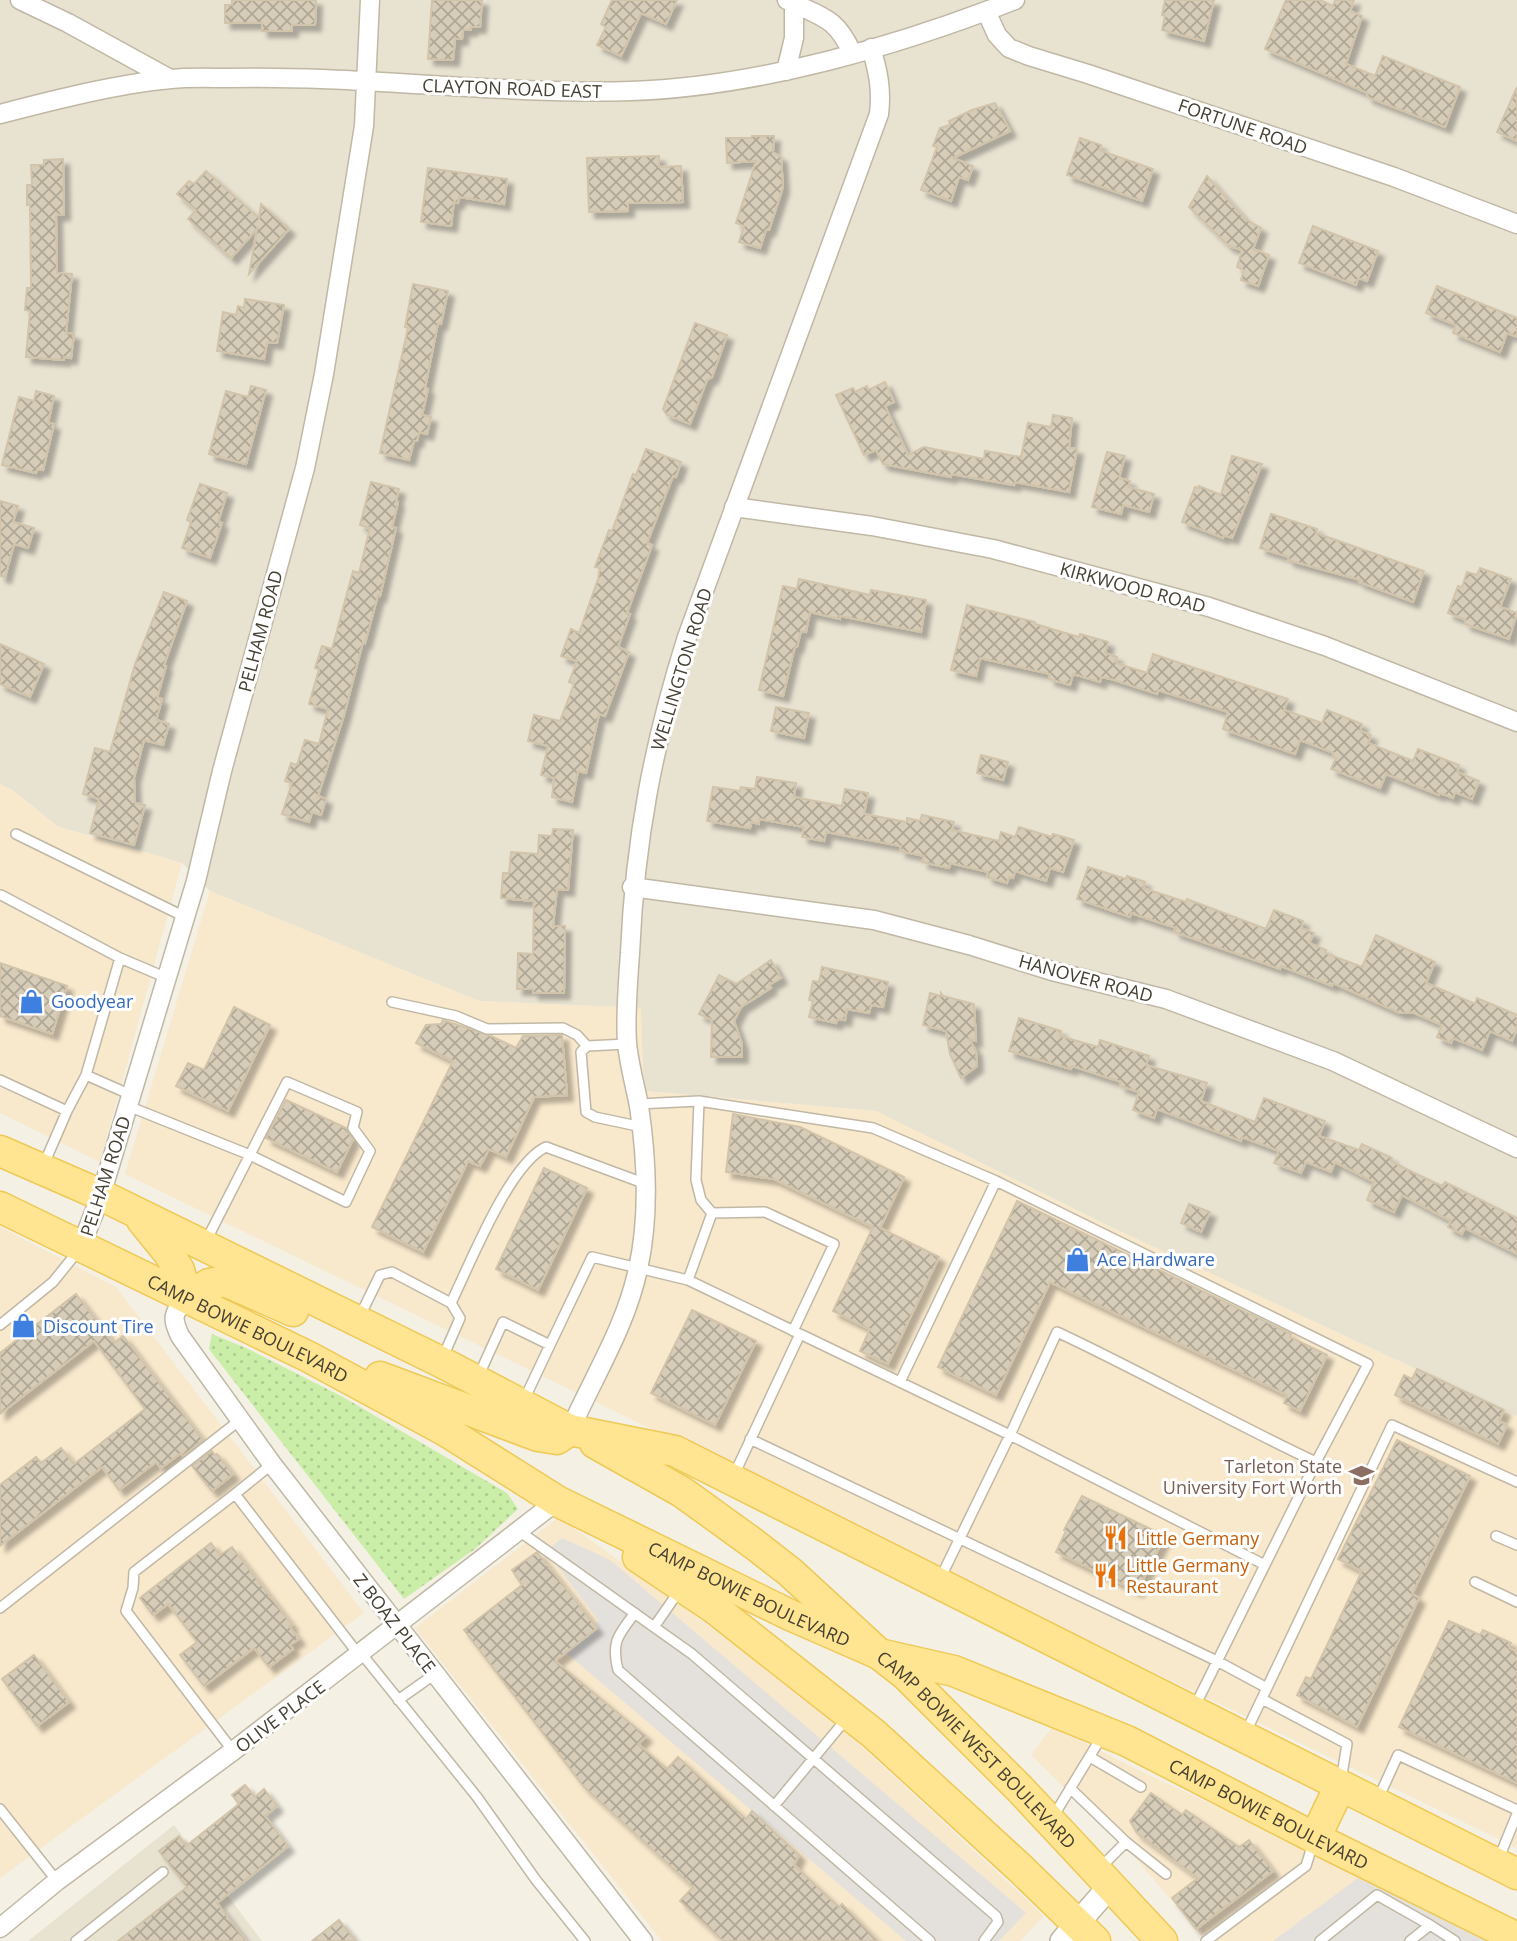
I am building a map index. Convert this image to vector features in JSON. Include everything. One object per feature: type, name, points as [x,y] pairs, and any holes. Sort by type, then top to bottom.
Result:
[{"type":"main road","points":[[0,1151],[101,1195],[477,1380],[570,1430],[675,1451],[1507,1869]]},
{"type":"main road","name":"CAMP BOWIE BOULEVARD","points":[[1,1212],[81,1246],[309,1357],[446,1431],[557,1502],[790,1615],[879,1654],[954,1671],[1097,1744],[1195,1775],[1517,1938]]},
{"type":"main road","points":[[135,1212],[168,1252],[179,1270],[187,1298],[209,1284],[225,1281],[335,1330],[368,1340],[389,1336]]},
{"type":"main road","points":[[309,1357],[346,1365],[538,1436],[557,1438],[570,1430]]},
{"type":"main road","name":"CAMP BOWIE WEST BOULEVARD","points":[[570,1430],[682,1492],[790,1573],[906,1675],[1050,1821],[1162,1941]]},
{"type":"main road","points":[[557,1502],[715,1608],[850,1715],[937,1791],[1078,1935]]},
{"type":"main road","points":[[1315,1838],[1340,1786]]},
{"type":"street","points":[[20,0],[170,79]]},
{"type":"street","name":"PELHAM ROAD","points":[[81,1246],[101,1195],[196,881],[222,771],[305,468],[324,374],[364,126],[370,0]]},
{"type":"street","name":"CLAYTON ROAD EAST","points":[[0,114],[82,94],[170,79],[273,77],[562,92],[634,91],[686,86],[786,71],[871,48],[1015,0]]},
{"type":"street","points":[[786,71],[794,38],[791,2],[825,17],[844,34],[852,53]]},
{"type":"street","name":"FORTUNE ROAD","points":[[986,11],[997,35],[1009,48],[1029,56],[1381,173],[1517,223]]},
{"type":"street","name":"WELLINGTON ROAD","points":[[570,1430],[626,1314],[639,1267],[647,1185],[642,1127],[627,1044],[632,887],[650,773],[665,708],[687,637],[879,114],[881,94],[878,70],[871,48]]},
{"type":"street","name":"KIRKWOOD ROAD","points":[[734,507],[872,526],[993,549],[1209,607],[1325,646],[1517,722]]},
{"type":"street","name":"HANOVER ROAD","points":[[632,887],[874,920],[969,945],[1052,971],[1166,999],[1333,1061],[1517,1148]]},
{"type":"street","name":"Z BOAZ PLACE","points":[[187,1298],[174,1313],[174,1323],[180,1336],[272,1464],[634,1938]]},
{"type":"street","name":"OLIVE PLACE","points":[[0,1928],[57,1881],[233,1751],[557,1502]]},
{"type":"street","points":[[1078,1935],[1104,1878]]},
{"type":"lane","points":[[16,834],[185,917]]},
{"type":"lane","points":[[1,895],[120,958],[167,978]]},
{"type":"lane","points":[[41,1170],[86,1075],[120,958]]},
{"type":"lane","points":[[392,1002],[456,1016],[486,1029],[563,1028],[577,1035],[587,1046]]},
{"type":"lane","points":[[627,1044],[587,1046],[581,1052],[586,1112],[594,1118],[642,1127]]},
{"type":"lane","points":[[86,1075],[130,1100],[250,1155],[346,1202],[370,1151],[353,1128],[357,1112],[287,1082],[250,1155],[204,1246]]},
{"type":"lane","points":[[0,1080],[67,1111]]},
{"type":"lane","points":[[699,1101],[696,1180],[701,1200],[712,1213]]},
{"type":"lane","points":[[638,1104],[699,1101],[873,1128],[996,1181],[1368,1364],[1192,1711]]},
{"type":"lane","points":[[451,1303],[512,1177],[534,1152],[545,1147],[647,1185]]},
{"type":"lane","points":[[900,1382],[996,1181]]},
{"type":"lane","points":[[712,1213],[765,1212],[834,1244],[732,1479]]},
{"type":"lane","points":[[688,1280],[712,1213]]},
{"type":"lane","points":[[0,1325],[53,1282],[81,1246]]},
{"type":"lane","points":[[522,1404],[592,1257],[639,1267],[688,1280],[1010,1435],[1265,1565]]},
{"type":"lane","points":[[358,1321],[380,1275],[392,1272],[451,1303],[460,1318],[441,1362]]},
{"type":"lane","points":[[477,1380],[503,1322],[550,1345]]},
{"type":"lane","points":[[938,1582],[1057,1332],[1316,1462]]},
{"type":"lane","points":[[0,1608],[240,1420]]},
{"type":"lane","points":[[1244,1737],[1392,1425],[1517,1482]]},
{"type":"lane","points":[[750,1439],[1217,1661],[1267,1688]]},
{"type":"lane","points":[[233,1751],[125,1611],[133,1588],[134,1572],[272,1464]]},
{"type":"lane","points":[[234,1494],[477,1797],[536,1880],[585,1941]]},
{"type":"lane","points":[[519,1531],[692,1654],[996,1916],[998,1922],[984,1941]]},
{"type":"lane","points":[[1496,1536],[1517,1545]]},
{"type":"lane","points":[[1475,1582],[1517,1602]]},
{"type":"lane","points":[[654,1627],[682,1587]]},
{"type":"lane","points":[[635,1613],[617,1636],[614,1654],[618,1670],[930,1941]]},
{"type":"lane","points":[[398,1699],[435,1674]]},
{"type":"lane","points":[[1262,1699],[1347,1744],[1340,1786]]},
{"type":"lane","points":[[774,1806],[850,1715]]},
{"type":"lane","points":[[1050,1821],[1097,1744],[1142,1787]]},
{"type":"lane","points":[[1376,1804],[1398,1755],[1517,1812],[1507,1869]]},
{"type":"lane","points":[[1070,1788],[1126,1842],[1166,1874]]},
{"type":"lane","points":[[0,1809],[57,1881]]},
{"type":"lane","points":[[1206,1941],[1306,1866],[1315,1838]]},
{"type":"lane","points":[[1104,1878],[1126,1842]]},
{"type":"lane","points":[[76,1941],[163,1872]]},
{"type":"lane","points":[[1320,1941],[1377,1895],[1455,1941]]},
{"type":"lane","points":[[1410,1941],[1430,1925]]},
{"type":"shaded area","points":[[0,0],[1517,0],[1517,1416],[1111,1227],[876,1111],[644,1091],[640,1008],[479,1001],[210,891],[182,863],[57,826],[14,791],[0,784]]},
{"type":"shaded area","points":[[0,784],[14,791],[56,826],[182,863],[100,1162],[0,1113]]},
{"type":"shaded area","points":[[210,891],[479,1001],[641,1008],[644,1091],[876,1111],[1111,1227],[1517,1416],[1517,1848],[125,1174]]},
{"type":"shaded area","points":[[0,1227],[116,1287],[364,1613],[0,1878]]},
{"type":"shaded area","points":[[559,1517],[815,1703],[1044,1916],[1020,1941],[662,1941],[415,1628]]},
{"type":"shaded area","points":[[562,1538],[610,1560],[1026,1913],[999,1941],[906,1941],[565,1652],[599,1621],[546,1551]]},
{"type":"shaded area","points":[[1053,1726],[1128,1765],[1503,1941],[1206,1941],[1133,1855],[1031,1755]]},
{"type":"shaded area","points":[[174,1825],[262,1941],[28,1941]]},
{"type":"shaded area","points":[[1358,1878],[1487,1941],[1273,1941]]},
{"type":"green space","points":[[212,1334],[246,1348],[343,1397],[507,1493],[518,1509],[475,1549],[404,1599],[209,1349]]},
{"type":"building","points":[[232,0],[316,0],[315,25],[292,25],[292,31],[262,31],[262,23],[225,23],[225,5],[232,5]]},
{"type":"building","points":[[432,0],[482,0],[480,27],[463,30],[462,39],[455,39],[453,60],[428,59]]},
{"type":"building","points":[[612,0],[677,0],[666,24],[641,13],[621,56],[597,45],[606,27],[601,24]]},
{"type":"building","points":[[1165,0],[1214,0],[1204,41],[1162,30]]},
{"type":"building","points":[[1286,0],[1320,0],[1333,6],[1335,0],[1354,0],[1350,11],[1362,16],[1346,64],[1375,76],[1383,56],[1460,87],[1445,127],[1367,97],[1368,93],[1265,49]]},
{"type":"building","points":[[1517,87],[1517,141],[1497,132]]},
{"type":"building","points":[[995,103],[1010,131],[953,158],[973,166],[968,180],[959,177],[951,201],[921,190],[937,147],[933,146],[940,128],[950,125],[949,121],[972,110]]},
{"type":"building","points":[[774,136],[773,152],[781,157],[783,187],[760,248],[739,242],[744,226],[736,223],[756,161],[727,163],[726,138]]},
{"type":"building","points":[[1080,138],[1101,145],[1099,150],[1153,169],[1142,201],[1067,175]]},
{"type":"building","points":[[659,156],[659,167],[681,166],[683,202],[628,203],[628,211],[589,212],[587,158]]},
{"type":"building","points":[[63,159],[64,214],[56,215],[57,273],[72,274],[66,333],[74,334],[71,358],[64,357],[64,360],[26,357],[30,311],[25,310],[27,288],[31,288],[30,205],[27,205],[27,185],[32,185],[31,165],[44,165],[44,160]]},
{"type":"building","points":[[428,168],[507,179],[504,204],[459,197],[458,203],[454,202],[451,226],[421,222]]},
{"type":"building","points":[[206,171],[259,218],[261,204],[289,229],[249,274],[257,229],[231,258],[188,219],[196,210],[177,194],[189,181],[194,184]]},
{"type":"building","points":[[1207,176],[1245,219],[1261,228],[1253,249],[1269,255],[1258,286],[1241,280],[1244,270],[1237,267],[1242,250],[1229,246],[1189,207]]},
{"type":"building","points":[[1313,226],[1378,251],[1367,281],[1358,278],[1356,285],[1299,263]]},
{"type":"building","points":[[413,284],[448,291],[441,324],[438,323],[425,388],[428,389],[422,415],[431,417],[427,434],[419,432],[417,441],[414,441],[409,460],[380,453],[408,328],[405,327]]},
{"type":"building","points":[[1437,286],[1517,318],[1517,337],[1507,333],[1500,352],[1453,333],[1456,325],[1426,313]]},
{"type":"building","points":[[245,299],[284,305],[277,343],[267,342],[264,359],[217,351],[223,312],[236,315],[238,306],[244,308]]},
{"type":"building","points":[[695,323],[727,335],[712,377],[707,380],[690,424],[667,415],[663,409]]},
{"type":"building","points":[[885,382],[894,402],[885,406],[908,455],[924,447],[984,459],[985,451],[1021,457],[1028,423],[1051,427],[1053,415],[1072,418],[1069,448],[1077,449],[1069,492],[1015,482],[1014,485],[951,474],[951,477],[883,464],[876,450],[864,455],[836,395],[853,388],[855,392],[867,386],[868,390]]},
{"type":"building","points":[[251,386],[266,390],[246,464],[209,454],[226,391],[248,397]]},
{"type":"building","points":[[36,391],[54,396],[48,423],[54,424],[43,470],[37,469],[36,473],[2,465],[19,397],[34,401]]},
{"type":"building","points":[[646,449],[681,462],[647,543],[652,545],[627,613],[630,614],[618,647],[629,652],[605,716],[599,714],[586,773],[578,771],[572,802],[552,797],[554,778],[541,775],[548,746],[528,741],[534,715],[560,721],[574,684],[569,682],[577,661],[561,656],[571,629],[579,633],[598,579],[600,568],[595,567]]},
{"type":"building","points":[[1107,452],[1125,456],[1119,478],[1130,481],[1128,487],[1154,494],[1149,512],[1123,505],[1121,514],[1092,507]]},
{"type":"building","points":[[1232,456],[1262,464],[1232,538],[1224,535],[1223,538],[1182,522],[1195,487],[1199,486],[1221,495]]},
{"type":"building","points":[[371,482],[399,489],[392,527],[396,528],[380,596],[378,595],[365,643],[363,642],[344,715],[318,796],[326,799],[321,815],[312,812],[309,822],[282,814],[292,783],[285,781],[291,763],[297,765],[305,740],[319,744],[328,709],[309,704],[319,669],[315,668],[322,646],[332,649],[353,571],[359,573],[370,528],[360,525]]},
{"type":"building","points":[[200,484],[227,493],[218,522],[222,523],[210,558],[182,548],[191,522],[187,520]]},
{"type":"building","points":[[0,501],[18,506],[13,522],[34,528],[28,548],[14,544],[5,577],[0,576]]},
{"type":"building","points":[[1271,514],[1424,571],[1413,602],[1359,582],[1360,580],[1288,560],[1289,557],[1260,548]]},
{"type":"building","points":[[1480,568],[1511,579],[1500,607],[1517,613],[1509,639],[1465,624],[1466,620],[1448,613],[1458,586],[1462,587],[1467,572],[1477,575]]},
{"type":"building","points":[[799,579],[870,595],[871,590],[926,600],[921,632],[810,612],[806,632],[801,631],[795,647],[783,696],[759,690],[783,586],[797,589]]},
{"type":"building","points":[[164,592],[187,601],[164,665],[166,666],[157,698],[162,699],[156,720],[169,724],[163,745],[144,740],[134,778],[135,803],[145,805],[134,845],[90,833],[99,799],[83,794],[95,748],[110,752],[135,664]]},
{"type":"building","points":[[967,605],[1035,622],[1079,637],[1080,634],[1108,642],[1105,653],[1117,657],[1116,663],[1147,673],[1153,654],[1288,699],[1284,710],[1322,723],[1327,710],[1362,724],[1360,731],[1371,735],[1368,743],[1413,761],[1418,749],[1459,765],[1457,772],[1479,781],[1472,799],[1455,792],[1453,798],[1440,793],[1439,795],[1386,774],[1380,788],[1331,769],[1336,758],[1334,753],[1300,740],[1295,754],[1223,729],[1228,712],[1158,690],[1157,694],[1111,679],[1101,677],[1100,682],[1073,674],[1070,685],[1049,679],[1050,674],[980,658],[976,676],[951,670]]},
{"type":"building","points":[[0,644],[44,664],[30,697],[0,684]]},
{"type":"building","points":[[776,707],[809,713],[804,738],[771,731]]},
{"type":"building","points":[[981,755],[1008,762],[1003,780],[977,773]]},
{"type":"building","points":[[757,777],[796,783],[794,797],[842,806],[845,789],[868,793],[864,814],[907,822],[907,818],[920,821],[922,815],[954,822],[952,830],[999,841],[1001,832],[1015,837],[1019,827],[1052,837],[1053,834],[1074,840],[1063,872],[1050,868],[1046,881],[1015,871],[1013,878],[1009,877],[1007,883],[987,877],[988,872],[950,863],[949,868],[922,862],[924,856],[900,851],[901,846],[826,832],[824,841],[802,837],[804,827],[759,819],[759,824],[751,822],[750,828],[707,821],[713,787],[740,791],[741,787],[755,789]]},
{"type":"building","points":[[553,829],[573,830],[568,890],[557,889],[553,926],[565,926],[564,993],[533,993],[533,989],[517,989],[518,953],[533,954],[534,901],[501,898],[503,873],[509,873],[511,852],[538,854],[539,835],[552,836]]},
{"type":"building","points":[[1088,867],[1145,882],[1143,888],[1186,902],[1187,899],[1266,929],[1274,910],[1303,921],[1301,928],[1314,933],[1309,943],[1326,950],[1325,953],[1362,967],[1376,935],[1435,962],[1426,983],[1475,1004],[1477,998],[1517,1015],[1517,1029],[1512,1041],[1490,1031],[1482,1050],[1453,1038],[1451,1043],[1437,1037],[1442,1025],[1412,1012],[1400,1013],[1333,983],[1332,986],[1281,966],[1280,969],[1174,932],[1176,928],[1131,913],[1130,917],[1077,899]]},
{"type":"building","points":[[771,960],[781,978],[769,985],[771,988],[741,1007],[734,1021],[742,1044],[742,1057],[711,1057],[712,1020],[699,1014],[719,975],[736,984]]},
{"type":"building","name":"Goodyear","points":[[0,963],[67,986],[52,1034],[0,1016]]},
{"type":"building","points":[[822,967],[888,982],[883,1007],[871,1005],[869,1013],[847,1009],[845,1020],[838,1019],[836,1023],[809,1017],[813,1001],[809,1000],[813,981],[819,982]]},
{"type":"building","points":[[930,993],[941,996],[941,993],[943,996],[974,1004],[976,1041],[969,1039],[976,1051],[977,1066],[961,1078],[950,1054],[946,1031],[923,1025]]},
{"type":"building","points":[[234,1007],[270,1025],[228,1111],[176,1086],[188,1063],[204,1070]]},
{"type":"building","points":[[1019,1018],[1061,1031],[1060,1036],[1098,1047],[1100,1040],[1149,1056],[1146,1065],[1207,1083],[1201,1101],[1255,1122],[1264,1098],[1325,1121],[1319,1136],[1359,1150],[1362,1144],[1392,1158],[1391,1161],[1408,1170],[1442,1186],[1445,1182],[1517,1218],[1517,1254],[1465,1228],[1462,1234],[1448,1227],[1451,1221],[1402,1195],[1394,1212],[1367,1200],[1374,1182],[1335,1162],[1331,1172],[1306,1162],[1301,1173],[1274,1163],[1279,1151],[1242,1137],[1241,1141],[1157,1109],[1154,1118],[1133,1110],[1139,1092],[1120,1086],[1121,1082],[1072,1066],[1071,1069],[1009,1051]]},
{"type":"building","points":[[443,1020],[491,1036],[516,1048],[523,1036],[562,1035],[567,1095],[534,1097],[506,1157],[489,1149],[480,1166],[468,1161],[423,1252],[372,1227],[453,1061],[416,1043],[426,1025],[441,1024]]},
{"type":"building","points":[[286,1100],[346,1128],[353,1139],[337,1172],[266,1138]]},
{"type":"building","points":[[733,1114],[800,1127],[904,1177],[880,1228],[939,1257],[888,1364],[860,1351],[870,1329],[833,1311],[873,1227],[774,1179],[726,1172]]},
{"type":"building","points":[[544,1168],[587,1188],[538,1290],[496,1269]]},
{"type":"building","points":[[1017,1201],[1291,1334],[1290,1337],[1327,1355],[1300,1411],[1284,1403],[1287,1395],[1050,1282],[996,1395],[938,1367]]},
{"type":"building","points":[[1189,1204],[1210,1212],[1201,1232],[1181,1223]]},
{"type":"building","points":[[76,1294],[114,1343],[123,1336],[203,1440],[183,1456],[181,1453],[161,1468],[156,1462],[119,1490],[102,1467],[0,1546],[0,1485],[36,1457],[41,1463],[61,1448],[74,1464],[145,1409],[94,1341],[0,1414],[0,1353]]},
{"type":"building","points":[[692,1310],[756,1341],[715,1425],[651,1393]]},
{"type":"building","points":[[1417,1369],[1504,1410],[1499,1421],[1507,1425],[1498,1444],[1395,1395],[1404,1375],[1412,1379]]},
{"type":"building","points":[[1397,1440],[1470,1476],[1412,1594],[1419,1598],[1357,1727],[1297,1695],[1306,1677],[1311,1679],[1362,1571],[1338,1559]]},
{"type":"building","points":[[212,1451],[233,1474],[212,1491],[192,1466]]},
{"type":"building","points":[[1082,1496],[1165,1536],[1137,1591],[1056,1552]]},
{"type":"building","points":[[211,1543],[220,1555],[232,1547],[292,1625],[289,1626],[299,1639],[290,1645],[293,1649],[269,1667],[254,1648],[204,1686],[180,1655],[197,1642],[168,1604],[153,1615],[140,1598]]},
{"type":"building","points":[[537,1552],[597,1628],[555,1661],[646,1736],[638,1744],[667,1769],[678,1757],[746,1819],[752,1811],[799,1855],[794,1865],[839,1907],[842,1904],[878,1941],[723,1941],[680,1901],[693,1887],[584,1787],[464,1630],[522,1585],[512,1570]]},
{"type":"building","points":[[1449,1621],[1480,1635],[1483,1630],[1511,1643],[1509,1648],[1517,1652],[1517,1783],[1399,1727]]},
{"type":"building","points":[[34,1655],[69,1702],[37,1726],[2,1679]]},
{"type":"building","points":[[245,1785],[255,1797],[264,1789],[277,1806],[265,1816],[288,1846],[217,1903],[246,1941],[118,1941],[187,1887],[159,1851],[179,1836],[186,1846],[239,1804],[232,1795]]},
{"type":"building","points":[[1151,1793],[1182,1815],[1186,1810],[1239,1847],[1249,1840],[1273,1871],[1196,1929],[1172,1898],[1198,1878],[1137,1833],[1130,1821]]},
{"type":"building","points":[[339,1920],[356,1941],[312,1941]]},
{"type":"place","name":"Goodyear","points":[[31,1001]]},
{"type":"place","name":"Ace Hardware","points":[[1077,1259]]},
{"type":"place","name":"Discount Tire","points":[[23,1326]]},
{"type":"place","name":"Tarleton State University Fort Worth","points":[[1362,1476]]},
{"type":"place","name":"Little Germany","points":[[1116,1538]]},
{"type":"place","name":"Little Germany Restaurant","points":[[1106,1575]]}]
